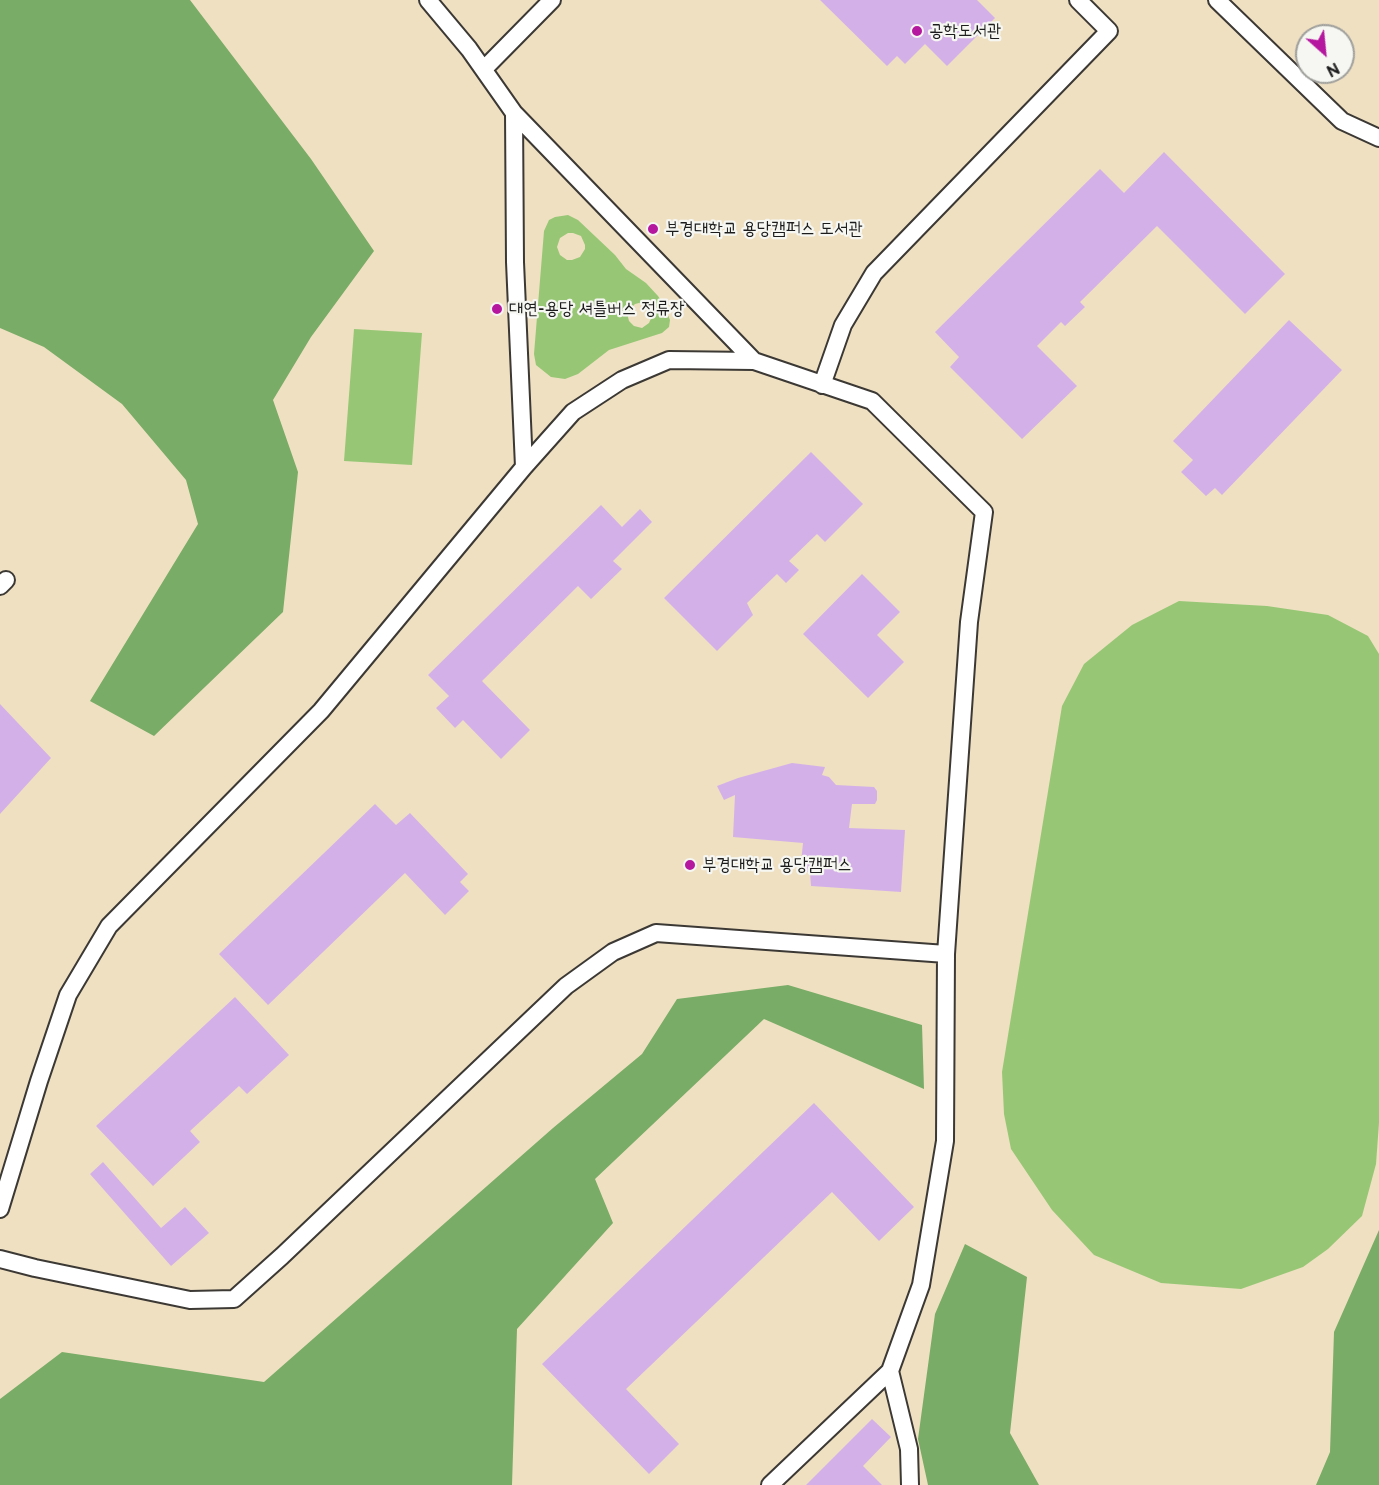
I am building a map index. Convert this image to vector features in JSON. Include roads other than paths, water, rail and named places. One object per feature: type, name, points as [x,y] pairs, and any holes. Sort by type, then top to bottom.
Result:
[{"type":"lane","points":[[428,0],[469,49],[514,113],[754,362]]},
{"type":"lane","points":[[484,69],[552,0]]},
{"type":"lane","points":[[822,385],[843,325],[874,273],[1109,31],[1078,0]]},
{"type":"lane","points":[[1217,0],[1342,121],[1379,138]]},
{"type":"lane","points":[[514,113],[515,262],[524,467]]},
{"type":"lane","points":[[0,1209],[68,995],[109,926],[321,711],[524,467],[573,412],[622,380],[669,360],[754,362],[872,401],[984,512],[969,622],[946,954],[945,1141],[921,1285],[890,1371],[770,1485]]},
{"type":"lane","points":[[0,1259],[190,1300],[234,1299],[566,986],[613,952],[656,933],[946,954]]},
{"type":"lane","points":[[890,1371],[909,1449],[910,1485]]},
{"type":"place","name":"공학도서관","points":[[917,31]]},
{"type":"place","name":"부경대학교 용당캠퍼스 도서관","points":[[653,229]]},
{"type":"place","name":"대연-용당 셔틀버스 정류장","points":[[497,309]]},
{"type":"place","name":"부경대학교 용당캠퍼스","points":[[690,865]]}]
